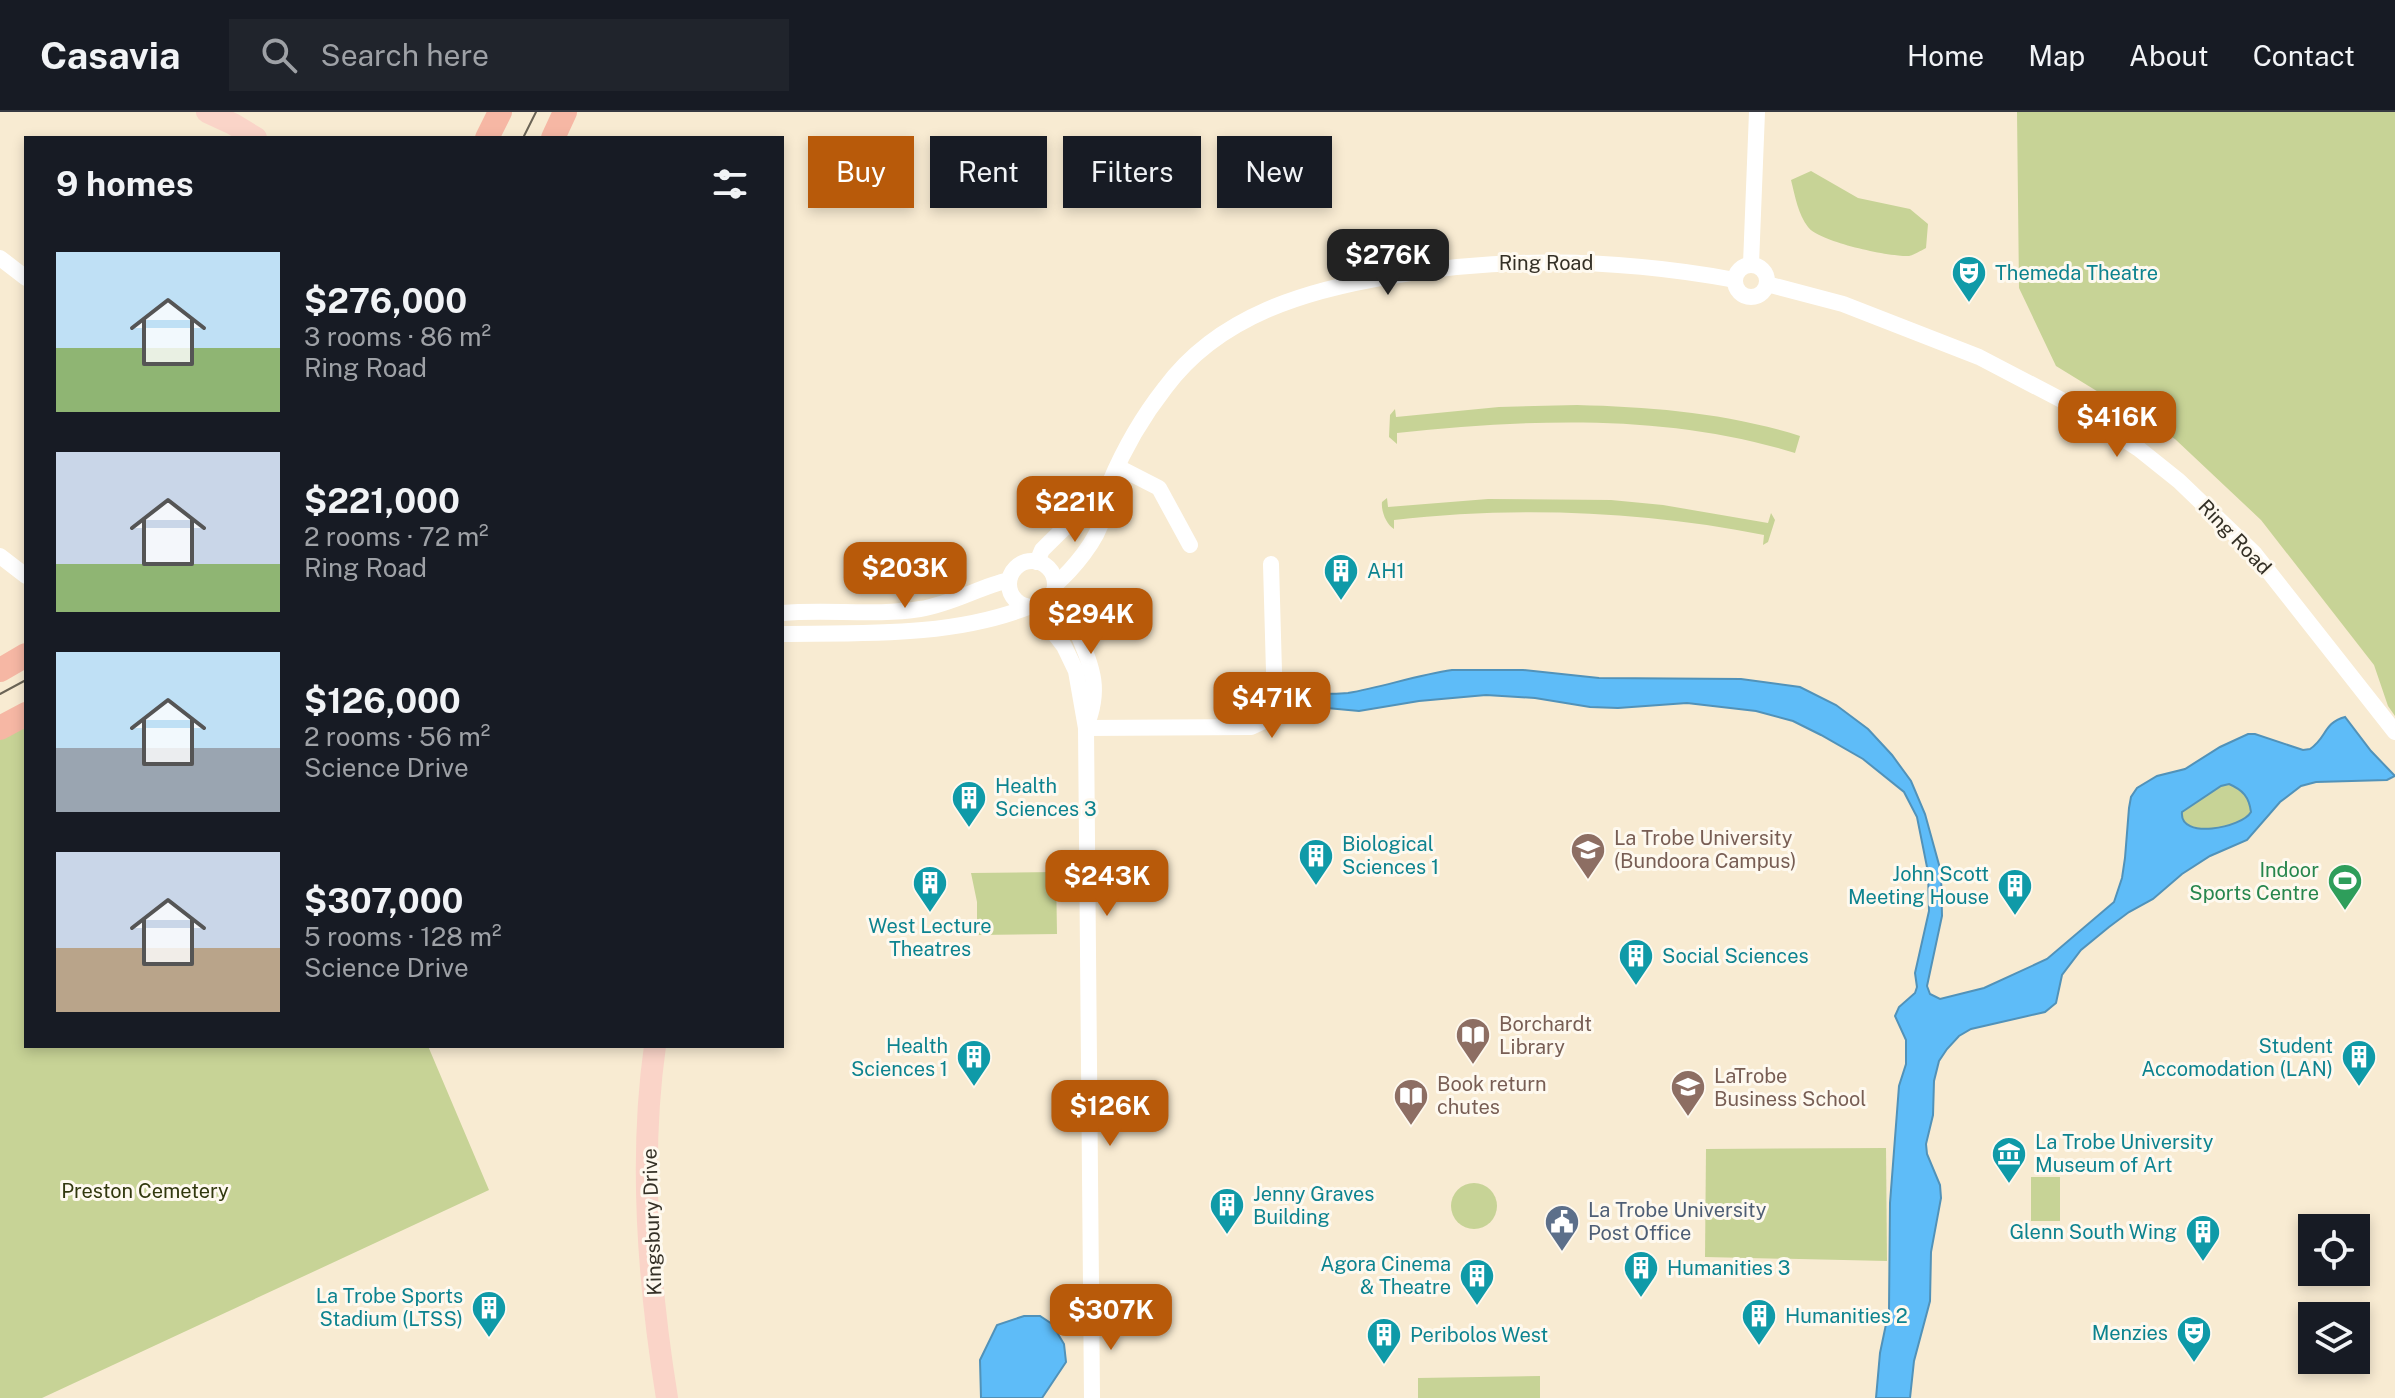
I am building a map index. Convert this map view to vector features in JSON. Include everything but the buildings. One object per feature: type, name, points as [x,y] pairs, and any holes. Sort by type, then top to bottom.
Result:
[{"type":"highway","points":[[488,136],[500,112]]},
{"type":"highway","points":[[554,136],[565,112]]},
{"type":"highway","points":[[0,670],[24,656]]},
{"type":"main road","points":[[207,112],[225,136]]},
{"type":"main road","points":[[207,112],[253,136]]},
{"type":"main road","name":"Kingsbury Drive","points":[[655,1048],[650,1105],[650,1240],[655,1318],[667,1398]]},
{"type":"street","points":[[1751,264],[1757,112]]},
{"type":"street","points":[[0,258],[24,276]]},
{"type":"street","name":"Ring Road","points":[[1037,562],[1042,550],[1109,484],[1148,411],[1172,378],[1196,353],[1241,322],[1289,300],[1438,268],[1515,263],[1614,264],[1684,270],[1735,280]]},
{"type":"street","points":[[1751,264],[1763,269],[1767,284],[1759,295],[1749,297],[1740,292],[1735,280],[1741,268],[1751,264]]},
{"type":"street","name":"Ring Road","points":[[1767,284],[1843,304],[1979,357],[2075,407],[2139,449],[2179,481],[2254,553],[2395,732]]},
{"type":"street","points":[[1118,467],[1159,488],[1190,545]]},
{"type":"street","name":"Ring Road","points":[[1054,588],[1072,570],[1103,520],[1109,484]]},
{"type":"street","points":[[0,556],[24,574]]},
{"type":"street","points":[[784,612],[909,611],[963,598],[1009,580],[1018,566],[1037,562],[1052,573],[1054,588],[1069,607],[1095,700],[1086,728],[1092,1398]]},
{"type":"street","points":[[1086,728],[1251,727],[1270,718],[1275,708],[1271,564]]},
{"type":"street","points":[[1009,580],[1013,597],[1031,607],[1084,669]]},
{"type":"street","points":[[786,635],[913,630],[972,624],[1045,603],[1054,588]]},
{"type":"green space","points":[[2017,112],[2395,112],[2395,716],[2388,706],[2374,665],[2261,520],[2175,439],[2056,366],[2019,288]]},
{"type":"green space","points":[[1811,171],[1858,198],[1910,209],[1928,224],[1926,248],[1909,256],[1887,254],[1856,248],[1815,233],[1808,227],[1797,205],[1791,180]]},
{"type":"green space","points":[[1577,405],[1690,413],[1745,422],[1800,436],[1795,453],[1697,431],[1598,423],[1497,425],[1397,433],[1397,444],[1389,437],[1390,415],[1395,409],[1396,417],[1499,407]]},
{"type":"green space","points":[[1387,498],[1388,507],[1488,499],[1611,500],[1663,505],[1768,523],[1771,513],[1775,520],[1768,542],[1763,545],[1764,535],[1719,527],[1580,513],[1440,516],[1394,520],[1394,529],[1386,521],[1382,509],[1382,502]]},
{"type":"green space","name":"Preston Cemetery","points":[[24,724],[24,1048],[429,1048],[489,1190],[42,1398],[0,1398],[0,736]]},
{"type":"green space","points":[[2229,784],[2242,792],[2249,802],[2251,812],[2246,818],[2219,828],[2199,828],[2183,823],[2182,812]]},
{"type":"green space","points":[[1056,872],[1057,934],[977,935],[977,902],[971,873]]},
{"type":"green space","points":[[1886,1148],[1887,1261],[1705,1257],[1706,1149]]},
{"type":"green space","points":[[2031,1177],[2060,1177],[2060,1221],[2031,1221]]},
{"type":"green space","points":[[1474,1183],[1491,1189],[1497,1206],[1491,1223],[1474,1229],[1457,1223],[1451,1206],[1457,1189]]},
{"type":"green space","points":[[1540,1376],[1540,1398],[1418,1398],[1418,1378]]},
{"type":"water","points":[[1523,670],[1599,678],[1741,679],[1800,687],[1836,705],[1868,729],[1892,755],[1911,781],[1925,814],[1941,872],[1942,916],[1927,986],[1930,994],[1940,999],[1984,988],[2047,959],[2114,902],[2122,878],[2131,797],[2137,788],[2157,776],[2185,769],[2248,734],[2303,750],[2310,749],[2333,723],[2345,717],[2395,776],[2387,780],[2316,782],[2301,786],[2280,802],[2247,840],[2210,856],[2182,874],[2153,899],[2129,912],[2081,950],[2062,975],[2056,1003],[2045,1012],[1971,1029],[1947,1049],[1939,1061],[1934,1081],[1933,1115],[1926,1144],[1940,1185],[1941,1198],[1931,1252],[1930,1301],[1914,1361],[1910,1398],[1876,1398],[1880,1353],[1889,1310],[1890,1203],[1899,1086],[1906,1064],[1906,1040],[1895,1016],[1917,987],[1915,973],[1929,911],[1928,872],[1917,817],[1904,792],[1863,759],[1821,735],[1793,721],[1756,711],[1687,703],[1590,707],[1535,698],[1486,695],[1419,701],[1359,711],[1296,704],[1294,695],[1348,693],[1439,672]],"holes":[[[2229,784],[2242,792],[2249,802],[2251,812],[2245,818],[2224,826],[2200,829],[2184,821],[2182,812]]]},
{"type":"water","points":[[1024,1316],[1040,1316],[1052,1324],[1064,1344],[1066,1362],[1042,1398],[981,1398],[980,1360],[997,1325]]},
{"type":"tram line","points":[[524,136],[536,112]]},
{"type":"tram line","points":[[0,694],[24,681]]},
{"type":"place","name":"Themeda Theatre","points":[[1969,304]]},
{"type":"place","name":"AH1","points":[[1341,602]]},
{"type":"place","name":"Health Sciences 3","points":[[969,829]]},
{"type":"place","name":"La Trobe University (Bundoora Campus)","points":[[1588,881]]},
{"type":"place","name":"Biological Sciences 1","points":[[1316,887]]},
{"type":"place","name":"Indoor Sports Centre","points":[[2345,912]]},
{"type":"place","name":"West Lecture Theatres","points":[[930,914]]},
{"type":"place","name":"John Scott Meeting House","points":[[2015,917]]},
{"type":"place","name":"Social Sciences","points":[[1636,987]]},
{"type":"place","name":"Borchardt Library","points":[[1473,1066]]},
{"type":"place","name":"Health Sciences 1","points":[[974,1088]]},
{"type":"place","name":"Student Accomodation (LAN)","points":[[2359,1088]]},
{"type":"place","name":"LaTrobe Business School","points":[[1688,1118]]},
{"type":"place","name":"Book return chutes","points":[[1411,1127]]},
{"type":"place","name":"La Trobe University Museum of Art","points":[[2009,1185]]},
{"type":"place","name":"Jenny Graves Building","points":[[1227,1236]]},
{"type":"place","name":"La Trobe University Post Office","points":[[1562,1253]]},
{"type":"place","name":"Glenn South Wing","points":[[2203,1263]]},
{"type":"place","name":"Humanities 3","points":[[1641,1299]]},
{"type":"place","name":"Agora Cinema & Theatre","points":[[1477,1307]]},
{"type":"place","name":"La Trobe Sports Stadium (LTSS)","points":[[489,1339]]},
{"type":"place","name":"Humanities 2","points":[[1759,1347]]},
{"type":"place","name":"Menzies","points":[[2194,1364]]},
{"type":"place","name":"Peribolos West","points":[[1384,1366]]}]
